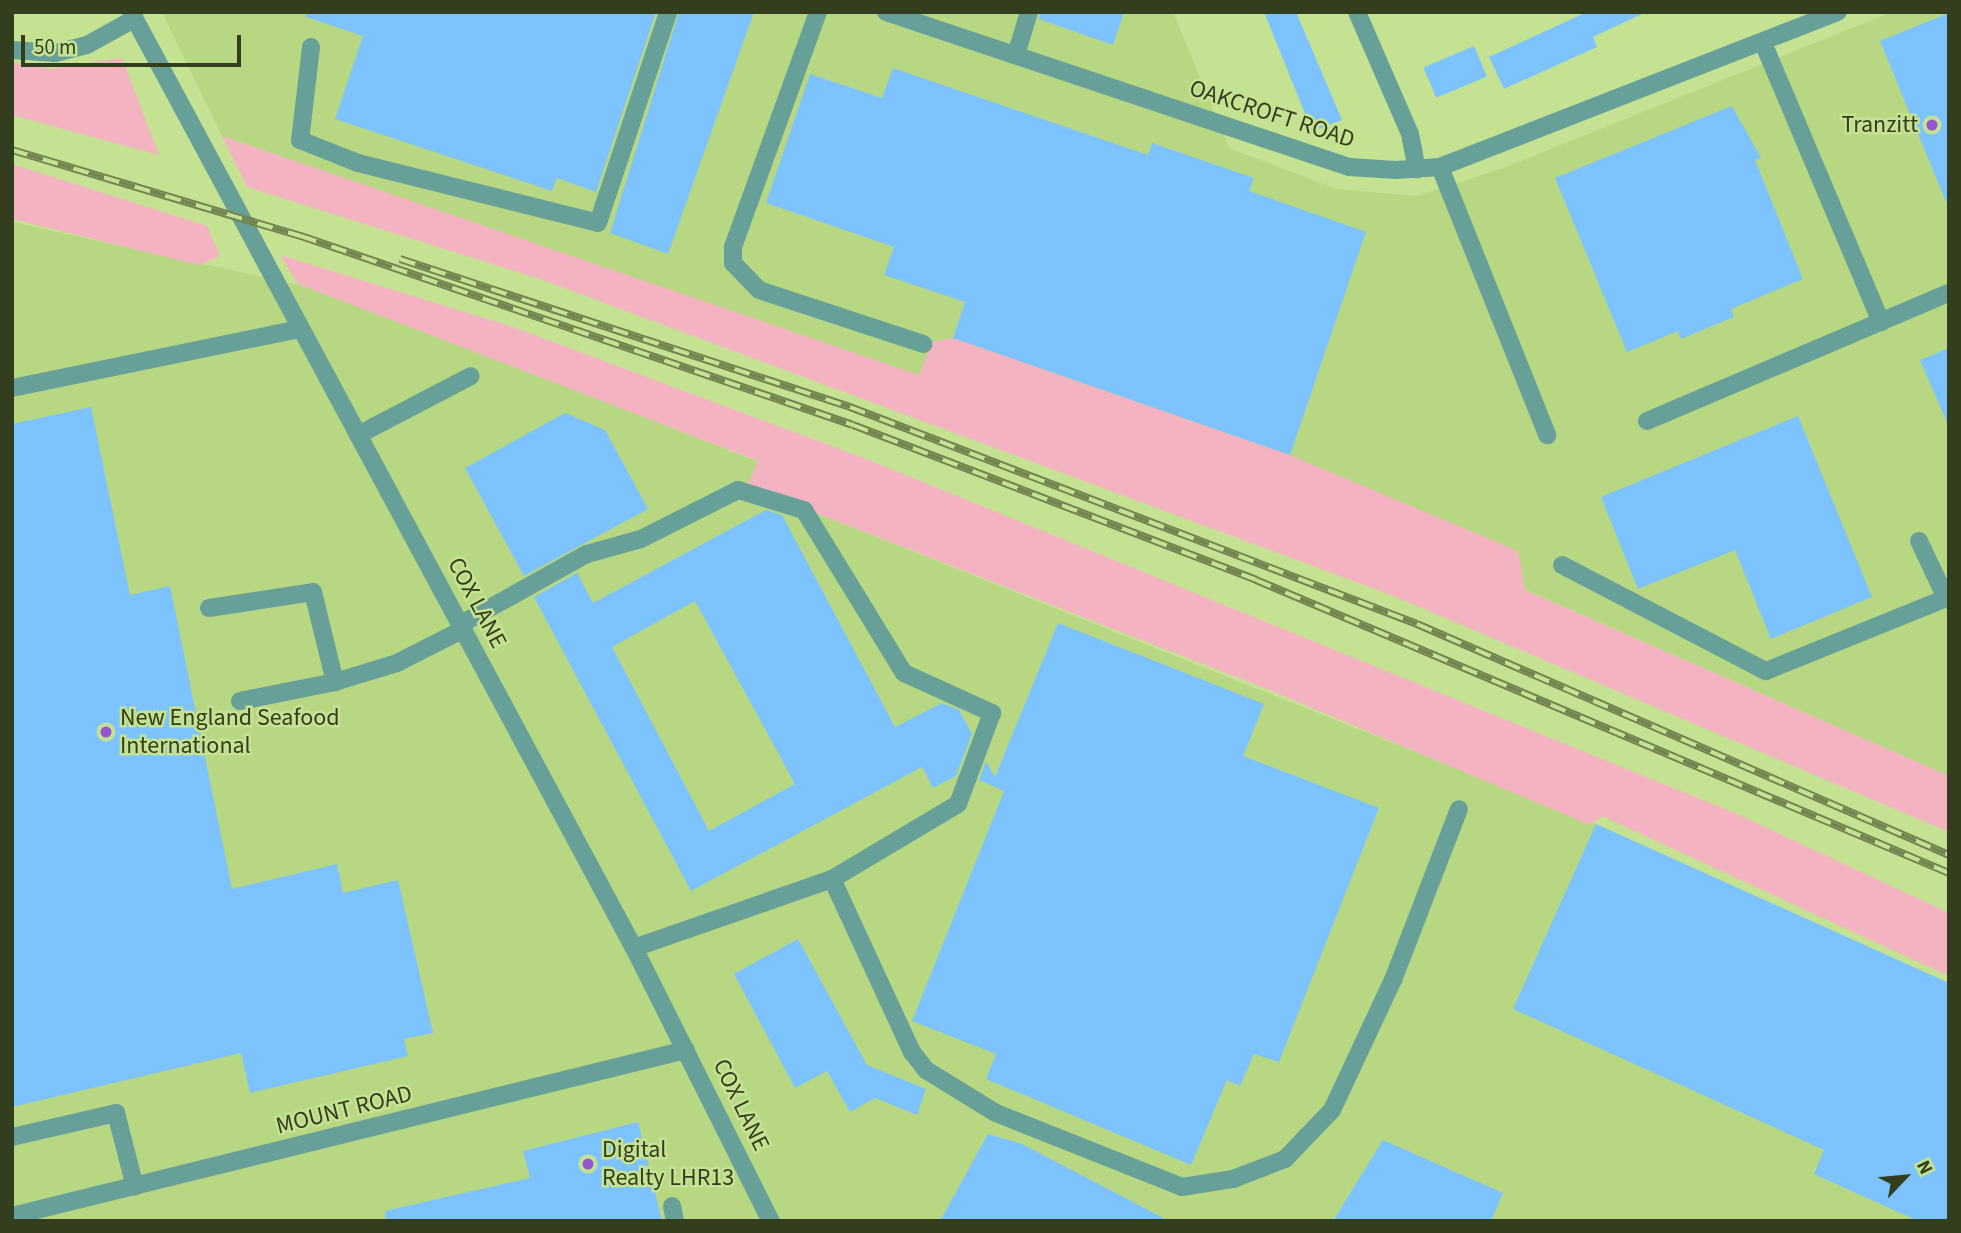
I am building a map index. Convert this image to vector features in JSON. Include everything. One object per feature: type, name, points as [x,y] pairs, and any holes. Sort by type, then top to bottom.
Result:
[{"type":"street","points":[[312,47],[300,140],[358,163],[598,223],[668,12]]},
{"type":"street","points":[[818,12],[733,247],[733,262],[759,290],[923,344]]},
{"type":"street","name":"OAKCROFT ROAD","points":[[886,12],[1350,167],[1417,169],[1440,167],[1764,45],[1838,12]]},
{"type":"street","points":[[1016,55],[1028,12]]},
{"type":"street","points":[[1357,12],[1410,134],[1417,169]]},
{"type":"street","points":[[12,50],[55,52],[87,45],[132,16]]},
{"type":"street","name":"COX LANE","points":[[132,16],[634,948],[771,1221]]},
{"type":"street","points":[[1764,45],[1881,322]]},
{"type":"street","points":[[1440,167],[1547,435]]},
{"type":"street","points":[[1647,421],[1949,293]]},
{"type":"street","points":[[12,388],[300,329]]},
{"type":"street","points":[[358,435],[471,376]]},
{"type":"street","points":[[240,701],[335,682],[397,663],[587,554],[640,539],[738,489],[804,510],[904,673],[992,713],[958,804],[832,879],[634,948]]},
{"type":"street","points":[[1562,565],[1766,671],[1947,597],[1919,541]]},
{"type":"street","points":[[209,608],[313,592],[335,682]]},
{"type":"street","points":[[832,879],[912,1052],[926,1070],[996,1113],[1182,1187],[1233,1179],[1285,1158],[1332,1110],[1394,980],[1459,809]]},
{"type":"street","name":"MOUNT ROAD","points":[[12,1216],[686,1050]]},
{"type":"street","points":[[12,1137],[116,1113],[135,1187]]},
{"type":"shaded area","points":[[162,12],[1173,12],[1229,148],[1337,189],[1417,196],[1506,167],[1892,12],[1949,12],[1949,776],[1481,570],[222,136]]},
{"type":"shaded area","points":[[122,58],[159,155],[12,115],[12,62],[51,69]]},
{"type":"shaded area","points":[[222,136],[919,375],[932,342],[953,338],[1290,455],[1518,551],[1525,590],[1949,776],[1949,832],[1391,595],[540,279],[247,187]]},
{"type":"shaded area","points":[[12,164],[207,226],[220,256],[199,265],[12,219]]},
{"type":"shaded area","points":[[12,222],[326,291],[758,462],[748,486],[1596,824],[1949,983],[1949,1221],[12,1221]]},
{"type":"shaded area","points":[[280,255],[513,327],[864,458],[1737,814],[1949,913],[1949,976],[1602,816],[1590,825],[1262,687],[747,486],[758,461],[298,284]]},
{"type":"building","points":[[306,12],[656,12],[596,192],[557,178],[552,191],[335,119],[363,36],[306,17]]},
{"type":"building","points":[[679,12],[754,12],[668,254],[610,233]]},
{"type":"building","points":[[1040,12],[1124,12],[1113,45],[1039,19]]},
{"type":"building","points":[[1264,12],[1296,12],[1342,120],[1319,129],[1317,123],[1310,126]]},
{"type":"building","points":[[1587,12],[1646,12],[1593,37],[1597,47],[1504,89],[1489,57]]},
{"type":"building","name":"Tranzitt","points":[[1949,13],[1949,206],[1948,207],[1880,41]]},
{"type":"building","points":[[1474,46],[1487,76],[1436,98],[1423,67]]},
{"type":"building","points":[[893,68],[1148,155],[1152,143],[1254,178],[1249,191],[1366,232],[1290,455],[953,338],[965,302],[884,275],[894,247],[766,203],[810,74],[882,98]]},
{"type":"building","points":[[1732,106],[1761,158],[1755,160],[1803,279],[1731,309],[1734,317],[1681,339],[1678,331],[1627,352],[1555,178]]},
{"type":"building","points":[[1949,348],[1949,427],[1920,360]]},
{"type":"building","points":[[91,407],[130,595],[170,586],[232,889],[337,864],[343,893],[398,880],[433,1033],[404,1039],[408,1056],[250,1093],[241,1053],[12,1107],[12,424]]},
{"type":"building","points":[[565,413],[605,430],[648,509],[524,576],[465,468]]},
{"type":"building","points":[[1798,416],[1872,597],[1771,639],[1735,550],[1638,589],[1601,497]]},
{"type":"building","points":[[766,510],[782,515],[895,727],[942,703],[959,710],[972,734],[956,776],[933,788],[922,767],[691,891],[534,597],[577,573],[593,603]],"holes":[[[695,601],[795,784],[709,831],[612,647]]]},
{"type":"building","points":[[1058,623],[1264,704],[1243,756],[1379,808],[1279,1062],[1254,1054],[1240,1086],[1227,1080],[1191,1165],[986,1079],[996,1054],[912,1021],[1004,791],[979,780],[986,761],[995,777]]},
{"type":"building","points":[[1596,824],[1949,983],[1949,1221],[1918,1221],[1814,1174],[1824,1150],[1513,1009]]},
{"type":"building","points":[[798,939],[867,1065],[926,1089],[917,1115],[875,1098],[850,1112],[827,1071],[795,1088],[734,974]]},
{"type":"building","name":"Digital Realty LHR13","points":[[638,1122],[662,1221],[386,1221],[385,1211],[530,1178],[523,1151]]},
{"type":"building","points":[[988,1134],[1022,1144],[1169,1221],[940,1221]]},
{"type":"building","points":[[1383,1140],[1503,1193],[1491,1221],[1333,1221]]},
{"type":"railway","points":[[12,150],[301,236],[853,425],[1256,580],[1949,873]]},
{"type":"railway","points":[[400,259],[850,407],[1417,624],[1949,855]]},
{"type":"place","name":"Tranzitt","points":[[1932,125]]},
{"type":"place","name":"New England Seafood International","points":[[106,732]]},
{"type":"place","name":"Digital Realty LHR13","points":[[588,1164]]}]
